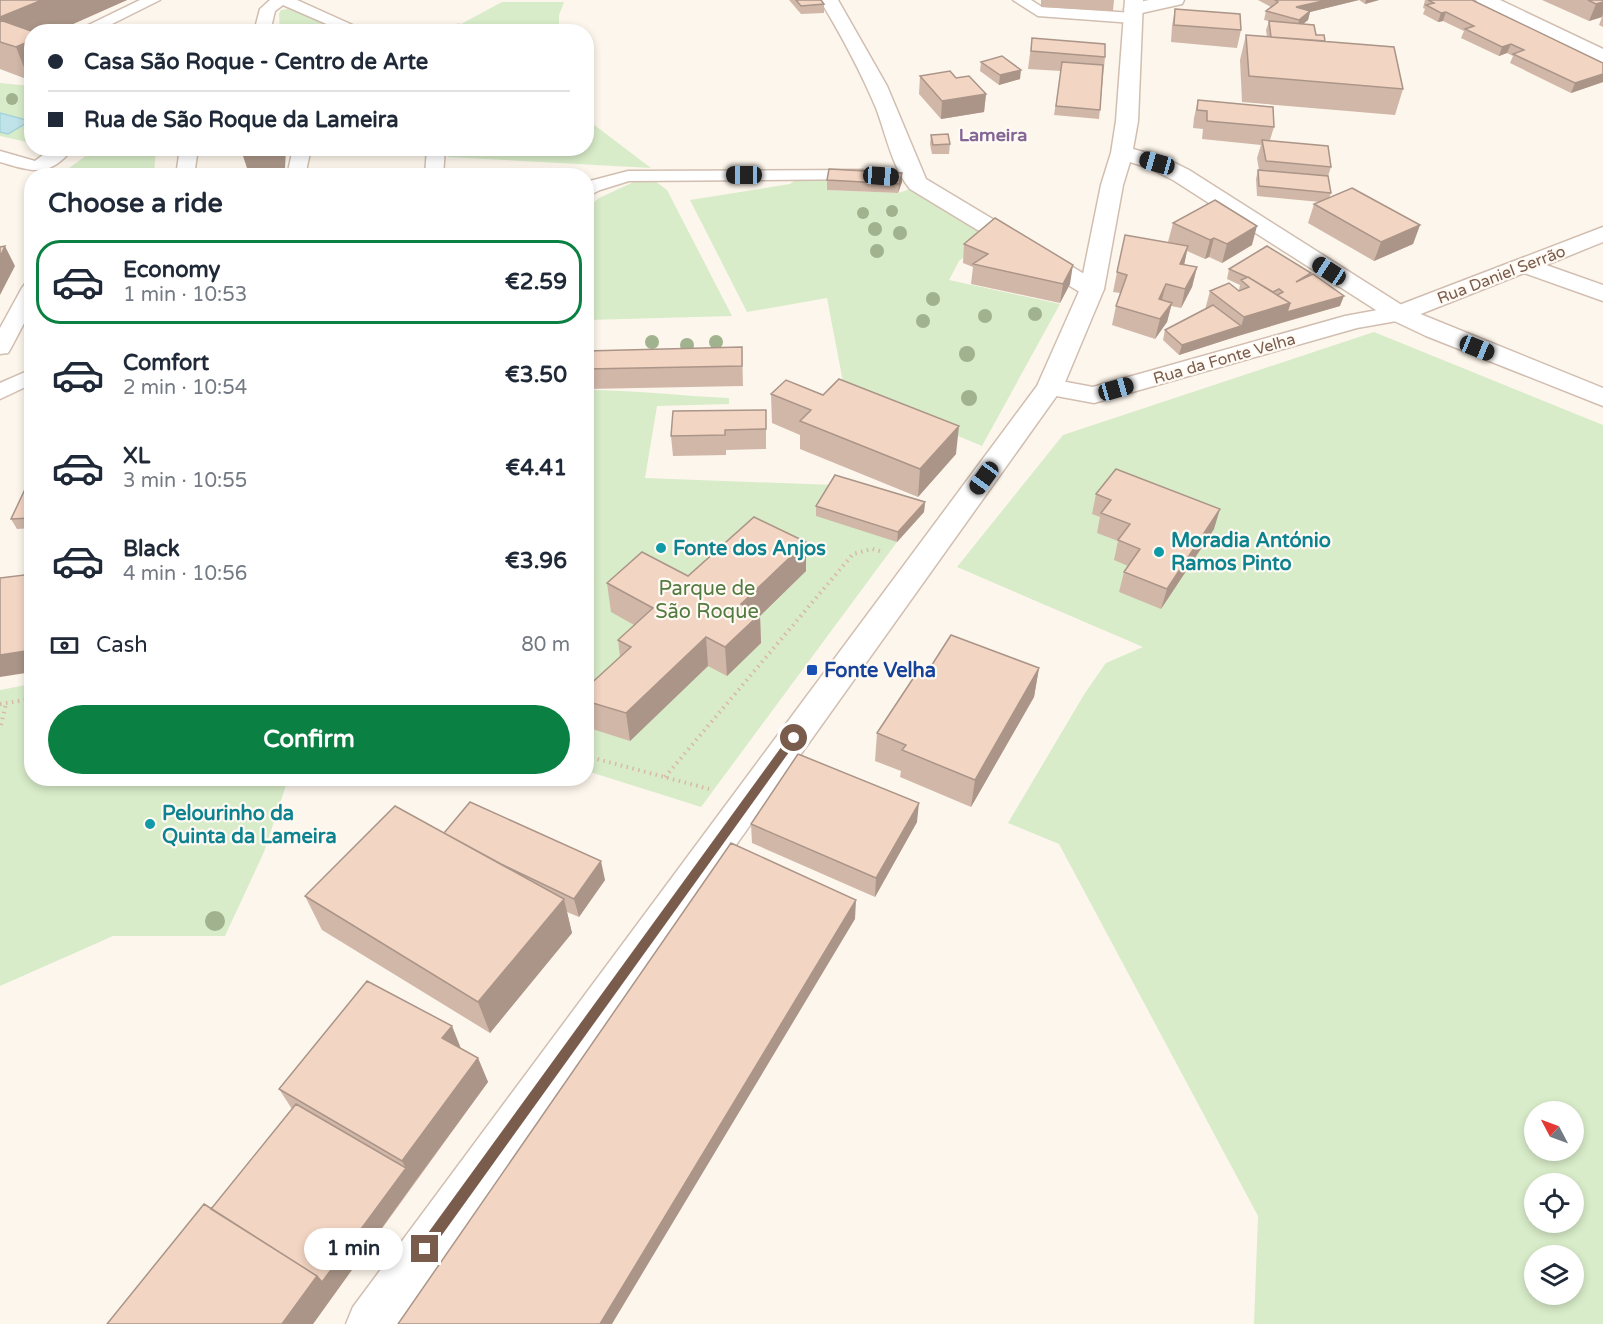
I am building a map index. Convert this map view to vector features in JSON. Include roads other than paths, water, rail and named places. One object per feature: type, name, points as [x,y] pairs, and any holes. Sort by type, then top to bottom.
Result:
[{"type":"street","points":[[829,0],[850,30],[892,117],[895,177],[918,184],[1092,289]]},
{"type":"street","points":[[370,1324],[723,834],[1050,387],[1092,289],[1112,185],[1122,153],[1133,9],[1175,0]]},
{"type":"street","points":[[1485,0],[1603,57]]},
{"type":"street","points":[[1122,153],[1157,163],[1181,175],[1399,314],[1435,331],[1603,398]]},
{"type":"street","name":"Rua Daniel Serrão","points":[[1399,314],[1603,234]]},
{"type":"street","points":[[1524,265],[1603,294]]},
{"type":"street","name":"Rua da Fonte Velha","points":[[1050,387],[1094,395],[1354,321],[1399,314]]},
{"type":"lane","points":[[100,24],[152,0]]},
{"type":"lane","points":[[264,24],[268,9],[282,0],[340,24]]},
{"type":"lane","points":[[1021,0],[1038,11],[1133,9]]},
{"type":"lane","points":[[0,156],[38,167],[53,156]]},
{"type":"lane","points":[[594,186],[628,176],[895,177]]},
{"type":"lane","points":[[0,348],[24,303]]},
{"type":"lane","points":[[0,392],[24,379]]},
{"type":"water","points":[[0,113],[24,119],[24,125],[8,134],[0,132]]},
{"type":"place","name":"Fonte dos Anjos","points":[[661,548]]},
{"type":"place","name":"Moradia António Ramos Pinto","points":[[1159,552]]},
{"type":"place","name":"Fonte Velha","points":[[812,670]]},
{"type":"place","name":"Pelourinho da Quinta da Lameira","points":[[150,824]]},
{"type":"district","name":"Lameira","points":[[993,135]]},
{"type":"park label","name":"Parque de São Roque","points":[[707,600]]}]
